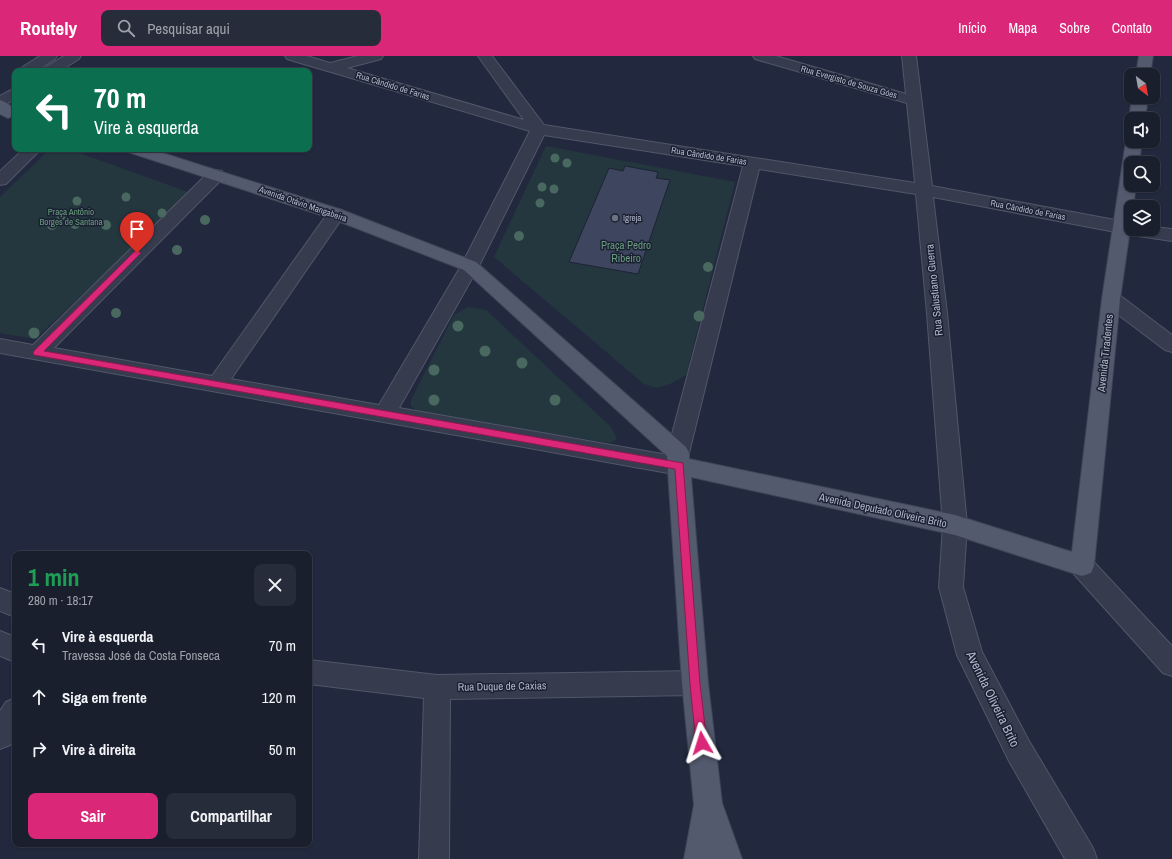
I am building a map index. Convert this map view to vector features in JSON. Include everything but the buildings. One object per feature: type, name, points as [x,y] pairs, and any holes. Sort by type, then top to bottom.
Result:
[{"type":"main road","points":[[1144,68],[1146,56]]},
{"type":"main road","name":"Avenida Tiradentes","points":[[1130,200],[1134,148]]},
{"type":"main road","name":"Avenida Otávio Mangabeira","points":[[143,152],[336,214],[470,266]]},
{"type":"main road","name":"Avenida Tiradentes","points":[[1082,566],[1111,299],[1126,236]]},
{"type":"main road","points":[[470,266],[679,460],[695,684],[708,803],[727,859]]},
{"type":"main road","name":"Avenida Deputado Oliveira Brito","points":[[679,460],[838,501],[955,525],[1082,566]]},
{"type":"main road","points":[[699,859],[708,803]]},
{"type":"street","points":[[31,68],[50,56]]},
{"type":"street","points":[[55,68],[74,56]]},
{"type":"street","name":"Rua Cândido de Farias","points":[[292,56],[539,129],[924,190],[1124,228]]},
{"type":"street","points":[[330,67],[374,56]]},
{"type":"street","points":[[385,414],[470,266],[539,129],[484,56]]},
{"type":"street","name":"Rua Evergisto de Souza Góes","points":[[760,56],[915,101]]},
{"type":"street","name":"Rua Salustiano Guerra","points":[[910,56],[937,313],[955,525]]},
{"type":"street","points":[[0,87],[12,80]]},
{"type":"street","points":[[5,110],[12,98]]},
{"type":"street","points":[[0,180],[30,152]]},
{"type":"street","points":[[0,346],[385,414],[679,460],[752,163]]},
{"type":"street","points":[[37,353],[216,175]]},
{"type":"street","points":[[217,384],[336,214]]},
{"type":"street","name":"Rua Cândido de Farias","points":[[1160,233],[1172,235]]},
{"type":"street","points":[[1111,299],[1172,345]]},
{"type":"street","name":"Avenida Oliveira Brito","points":[[955,525],[951,587],[970,655],[1019,751],[1082,859]]},
{"type":"street","points":[[1082,566],[1172,664]]},
{"type":"street","points":[[0,599],[12,605]]},
{"type":"street","points":[[0,643],[12,649]]},
{"type":"street","name":"Rua Duque de Caxias","points":[[312,672],[437,687],[695,684]]},
{"type":"street","points":[[434,859],[437,687]]},
{"type":"street","points":[[0,736],[12,716]]},
{"type":"green space","name":"Praça Pedro Ribeiro","points":[[546,146],[735,182],[686,375],[670,384],[657,388],[644,384],[494,257]]},
{"type":"green space","name":"Praça Antônio Borges de Santana","points":[[47,152],[76,152],[191,193],[35,339],[0,333],[0,197]]},
{"type":"green space","points":[[468,307],[486,310],[611,427],[617,439],[609,443],[421,414],[411,406],[411,400],[454,315]]},
{"type":"place","name":"Igreja","points":[[615,218]]},
{"type":"route","points":[[137,253],[37,353],[680,466],[695,684],[702,743]]}]
